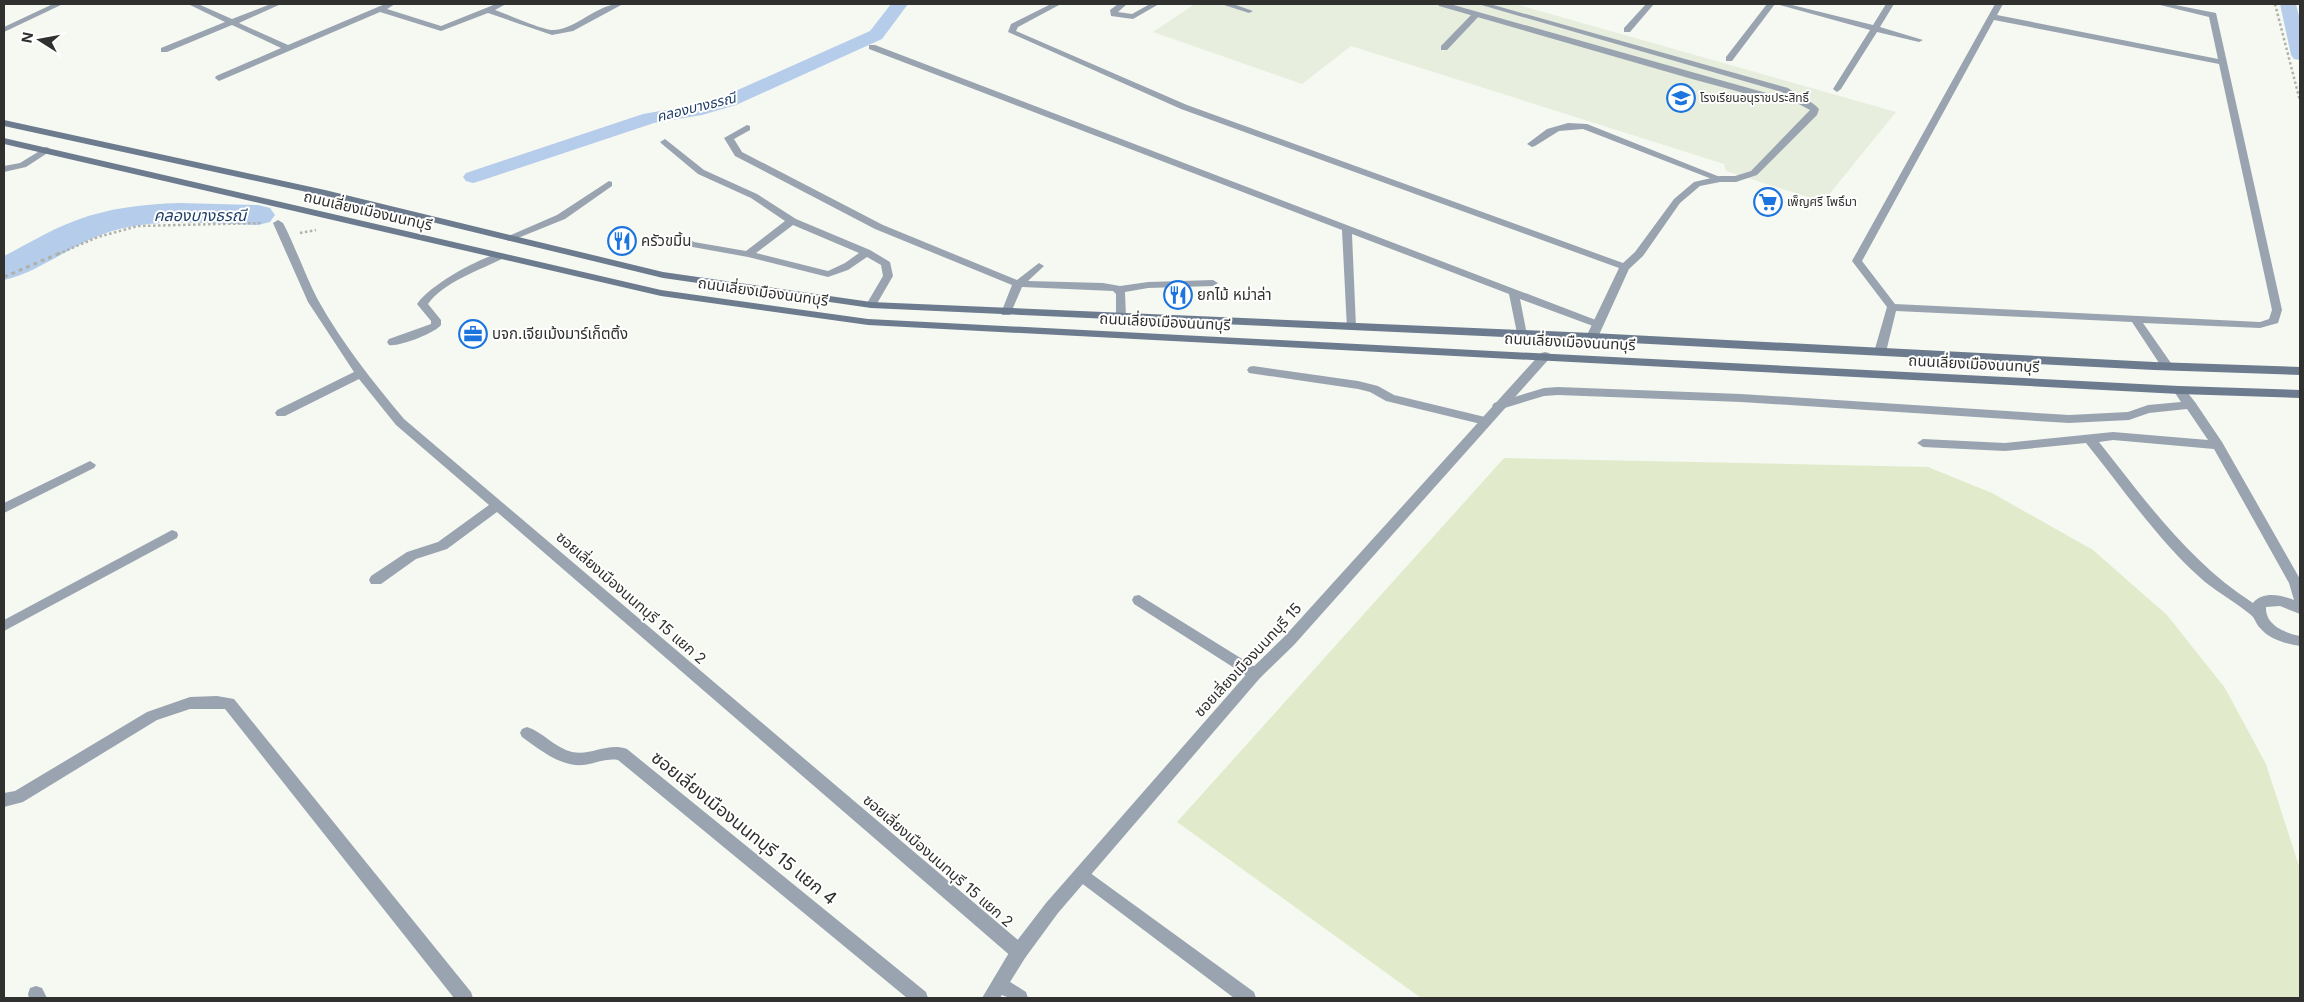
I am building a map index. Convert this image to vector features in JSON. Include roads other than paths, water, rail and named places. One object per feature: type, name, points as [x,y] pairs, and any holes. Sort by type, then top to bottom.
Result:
[{"type":"main road","name":"ถนนเลี่ยงเมืองนนทบุรี","points":[[4,123],[325,193],[663,275],[871,306],[1522,334],[2300,371]]},
{"type":"main road","name":"ถนนเลี่ยงเมืองนนทบุรี","points":[[46,150],[83,140]]},
{"type":"main road","name":"ถนนเลี่ยงเมืองนนทบุรี","points":[[4,141],[661,293],[868,322],[2179,390],[2300,394]]},
{"type":"street","points":[[4,30],[59,4]]},
{"type":"street","points":[[192,4],[287,48]]},
{"type":"street","points":[[164,50],[277,4]]},
{"type":"street","points":[[219,78],[391,4]]},
{"type":"street","points":[[380,9],[441,29],[502,4]]},
{"type":"street","points":[[488,10],[552,33],[570,28],[619,4]]},
{"type":"street","points":[[1057,4],[1014,26],[1012,32],[1184,107],[1625,267]]},
{"type":"street","points":[[1123,4],[1114,10],[1114,14],[1133,17],[1155,4]]},
{"type":"street","points":[[1225,4],[1249,11]]},
{"type":"street","points":[[1442,4],[1777,99],[1796,99]]},
{"type":"street","points":[[1444,48],[1485,4],[1785,90],[1796,99],[1809,104],[1815,109],[1814,113],[1754,173],[1697,184],[1677,201],[1639,254],[1625,267],[1592,338]]},
{"type":"street","points":[[1626,30],[1650,4]]},
{"type":"street","points":[[1729,59],[1771,4]]},
{"type":"street","points":[[1780,4],[1919,40]]},
{"type":"street","points":[[1837,89],[1890,4]]},
{"type":"street","points":[[1999,4],[1993,18],[1857,261],[1892,307],[2136,320],[2260,324],[2274,321],[2276,310],[2213,15],[2160,4]]},
{"type":"street","points":[[1993,18],[2222,62]]},
{"type":"street","points":[[872,47],[1597,324]]},
{"type":"street","points":[[1532,144],[1558,126],[1584,126],[1720,179]]},
{"type":"street","points":[[747,128],[729,138],[738,154],[880,227],[1018,284],[1103,286],[1119,290],[1148,285],[1213,283]]},
{"type":"street","points":[[665,142],[701,172],[754,196],[792,221],[866,252],[886,264],[888,276],[871,306]]},
{"type":"street","points":[[4,169],[23,165],[46,150]]},
{"type":"street","points":[[509,238],[561,217],[609,184]]},
{"type":"street","points":[[748,254],[792,221]]},
{"type":"street","name":"ซอยเลี่ยงเมืองนนทบุรี 15 แยก 2","points":[[278,223],[304,282],[325,320],[360,374],[400,422],[1019,952]]},
{"type":"street","points":[[1347,228],[1350,327]]},
{"type":"street","points":[[682,238],[691,244],[748,254],[828,274],[840,271],[859,259],[866,252]]},
{"type":"street","points":[[393,342],[432,330],[436,325],[436,320],[422,304],[424,299],[434,290],[500,256]]},
{"type":"street","points":[[1006,313],[1018,284],[1039,266]]},
{"type":"street","points":[[1119,290],[1120,317]]},
{"type":"street","points":[[1514,292],[1522,334]]},
{"type":"street","points":[[1880,352],[1892,307]]},
{"type":"street","points":[[2136,320],[2167,366]]},
{"type":"street","name":"ซอยเลี่ยงเมืองนนทบุรี 15","points":[[990,998],[1001,984],[1019,952],[1082,874],[1255,674],[1289,641],[1484,421],[1545,356]]},
{"type":"street","points":[[1253,370],[1358,385],[1374,389],[1390,398],[1484,421]]},
{"type":"street","points":[[281,413],[360,374]]},
{"type":"street","points":[[2179,390],[2218,445],[2296,582],[2300,599]]},
{"type":"street","points":[[1498,406],[1544,392],[1558,391],[1741,398],[2069,419],[2129,416],[2148,410],[2191,405]]},
{"type":"street","points":[[1923,443],[2005,448],[2113,436],[2218,445]]},
{"type":"street","points":[[2089,438],[2185,555],[2236,600],[2257,612],[2262,621],[2272,630],[2284,637],[2300,641]]},
{"type":"street","points":[[4,508],[90,465]]},
{"type":"street","points":[[376,580],[412,555],[442,546],[498,505]]},
{"type":"street","points":[[4,626],[172,535]]},
{"type":"street","points":[[1139,600],[1255,674]]},
{"type":"street","points":[[2257,612],[2259,604],[2266,600],[2277,600],[2300,609]]},
{"type":"street","points":[[4,800],[18,797],[152,716],[175,706],[199,700],[229,703],[465,998]]},
{"type":"street","name":"ซอยเลี่ยงเมืองนนทบุรี 15 แยก 4","points":[[527,733],[561,754],[579,759],[608,752],[622,754],[920,998]]},
{"type":"street","points":[[1082,874],[1248,998]]},
{"type":"street","points":[[1001,984],[1020,998]]},
{"type":"waterway","name":"คลองบางธรณี","points":[[473,177],[650,118],[702,109],[729,101],[876,35],[900,4]]},
{"type":"waterway","points":[[2288,4],[2300,55]]},
{"type":"waterway","name":"คลองบางธรณี","points":[[4,269],[76,232],[101,223],[159,214],[258,215]]},
{"type":"place","name":"โรงเรียนอนุราชประสิทธิ์","points":[[1681,98]]},
{"type":"place","name":"เพ็ญศรี โพธิ์มา","points":[[1768,202]]},
{"type":"place","name":"ครัวขมิ้น","points":[[622,241]]},
{"type":"place","name":"ยกไม้ หม่าล่า","points":[[1178,295]]},
{"type":"place","name":"บจก.เจียเม้งมาร์เก็ตติ้ง","points":[[473,334]]}]
